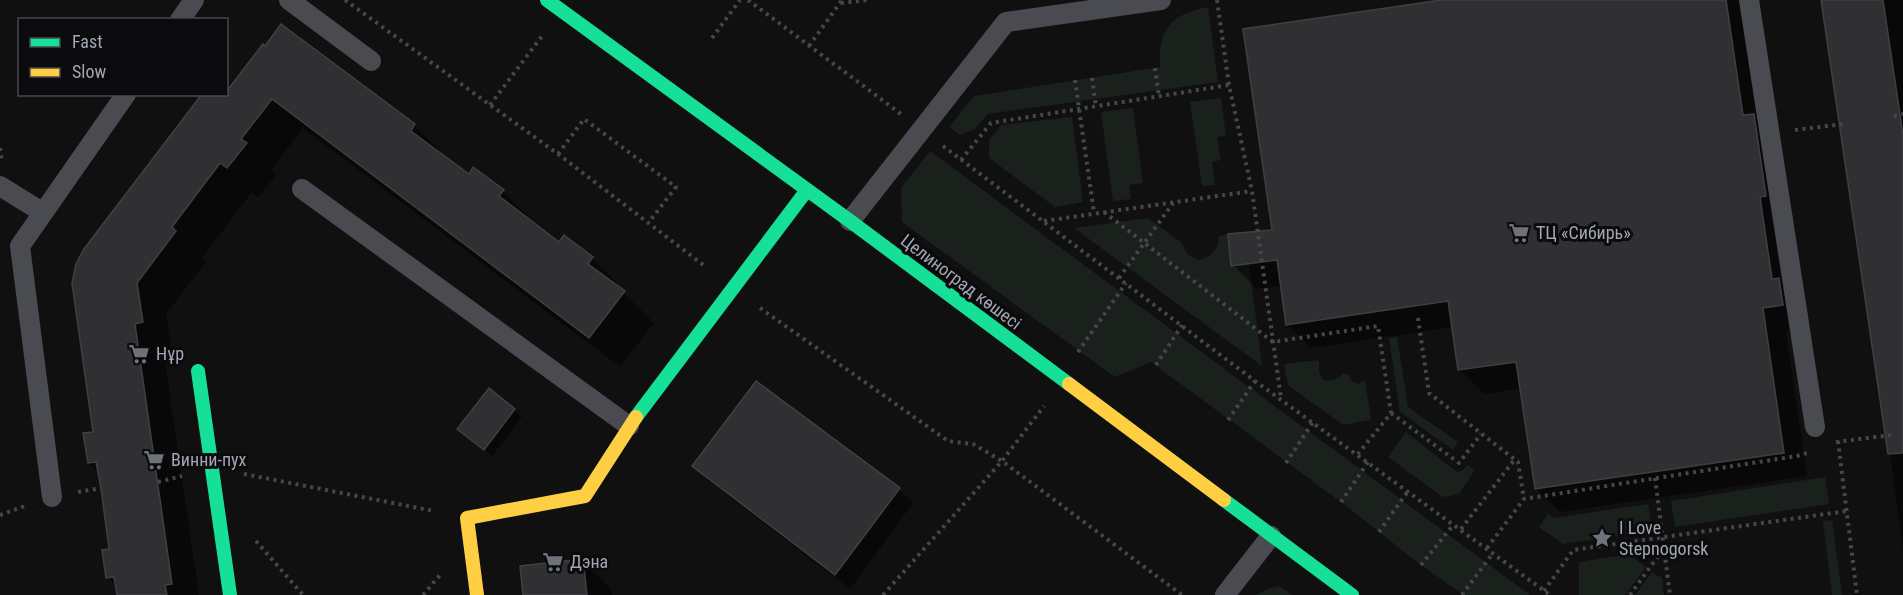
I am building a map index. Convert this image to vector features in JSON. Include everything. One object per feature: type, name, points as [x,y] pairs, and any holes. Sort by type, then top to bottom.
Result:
[{"type":"street","name":"Целиноград көшесі","points":[[548,0],[850,221],[1352,595]]},
{"type":"street","points":[[477,595],[467,518],[585,496],[629,426],[807,190]]},
{"type":"street","points":[[198,371],[230,595]]},
{"type":"lane","points":[[181,18],[194,0]]},
{"type":"lane","points":[[289,0],[371,61]]},
{"type":"lane","points":[[850,221],[1006,22],[1161,0]]},
{"type":"lane","points":[[1749,0],[1815,427]]},
{"type":"lane","points":[[52,497],[20,246],[125,96]]},
{"type":"lane","points":[[0,186],[42,213]]},
{"type":"lane","points":[[302,189],[629,426]]},
{"type":"lane","points":[[1225,595],[1271,536]]},
{"type":"path","points":[[712,38],[740,0]]},
{"type":"path","points":[[748,0],[1255,381],[1550,595]]},
{"type":"path","points":[[809,46],[841,2],[867,0]]},
{"type":"path","points":[[1218,0],[1229,85],[1252,191],[1281,399]]},
{"type":"path","points":[[490,105],[540,39]]},
{"type":"path","points":[[1155,68],[1159,98]]},
{"type":"path","points":[[1092,78],[1096,107]]},
{"type":"path","points":[[1075,80],[1094,213]]},
{"type":"path","points":[[961,160],[991,123],[1159,98],[1229,85]]},
{"type":"path","points":[[1894,116],[1903,114]]},
{"type":"path","points":[[558,154],[584,119],[676,187],[648,222]]},
{"type":"path","points":[[1770,134],[1844,124]]},
{"type":"path","points":[[1043,221],[1252,191]]},
{"type":"path","points":[[1119,278],[1173,202]]},
{"type":"path","points":[[1104,212],[1273,342],[1378,326],[1391,412],[1459,463],[1481,434]]},
{"type":"path","points":[[883,595],[1002,461],[1035,420],[1084,341],[1126,283]]},
{"type":"path","points":[[1418,318],[1429,393],[1518,462],[1524,499]]},
{"type":"path","points":[[1156,365],[1182,325]]},
{"type":"path","points":[[1228,420],[1255,381]]},
{"type":"path","points":[[1358,454],[1391,412]]},
{"type":"path","points":[[1286,463],[1313,422]]},
{"type":"path","points":[[1828,445],[1892,435]]},
{"type":"path","points":[[1487,548],[1524,499],[1797,456],[1818,449]]},
{"type":"path","points":[[1461,529],[1515,459]]},
{"type":"path","points":[[1341,502],[1368,462]]},
{"type":"path","points":[[212,468],[467,518]]},
{"type":"path","points":[[1655,478],[1670,595]]},
{"type":"path","points":[[1379,532],[1408,490]]},
{"type":"path","points":[[1544,591],[1573,550],[1847,511]]},
{"type":"path","points":[[1421,565],[1454,524]]},
{"type":"path","points":[[252,537],[303,595]]},
{"type":"path","points":[[1630,595],[1665,547]]},
{"type":"path","points":[[1462,595],[1493,553]]},
{"type":"shaded area","points":[[1208,7],[1218,82],[988,114],[975,129],[960,135],[949,127],[974,96],[1160,67],[1161,43],[1169,25],[1185,14]]},
{"type":"shaded area","points":[[1221,98],[1226,136],[1217,137],[1221,160],[1212,162],[1215,185],[1202,186],[1190,102]]},
{"type":"shaded area","points":[[1133,108],[1143,183],[1129,185],[1131,199],[1113,201],[1101,112]]},
{"type":"shaded area","points":[[1072,117],[1083,202],[1055,207],[989,158],[989,140],[1001,125]]},
{"type":"shaded area","points":[[930,151],[1530,595],[1464,595],[1151,362],[1115,377],[902,222],[901,188]]},
{"type":"shaded area","points":[[1148,218],[1181,242],[1188,255],[1199,260],[1214,252],[1219,236],[1228,234],[1231,266],[1249,264],[1262,366],[1074,228]]},
{"type":"shaded area","points":[[1397,337],[1408,407],[1458,442],[1453,450],[1400,412],[1389,338]]},
{"type":"shaded area","points":[[1319,360],[1319,372],[1322,379],[1334,380],[1343,373],[1349,375],[1351,381],[1359,384],[1365,380],[1371,420],[1343,425],[1288,385],[1284,364]]},
{"type":"shaded area","points":[[1406,432],[1457,472],[1463,470],[1467,465],[1475,470],[1459,494],[1443,497],[1388,457]]},
{"type":"shaded area","points":[[1825,477],[1829,504],[1675,527],[1671,501]]},
{"type":"shaded area","points":[[1648,504],[1652,531],[1563,544],[1539,527],[1548,514],[1554,518]]},
{"type":"shaded area","points":[[1832,520],[1842,595],[1832,595],[1823,521]]},
{"type":"shaded area","points":[[1629,554],[1646,567],[1625,595],[1579,595],[1579,562]]},
{"type":"shaded area","points":[[1652,572],[1662,578],[1664,595],[1635,595]]},
{"type":"shaded area","points":[[1279,586],[1292,595],[1256,595],[1267,589]]},
{"type":"building","name":"ТЦ «Сибирь»","points":[[1441,0],[1726,0],[1743,115],[1754,114],[1766,196],[1760,197],[1772,279],[1779,278],[1783,305],[1763,308],[1784,453],[1535,489],[1516,362],[1458,370],[1448,301],[1286,325],[1277,260],[1231,266],[1228,234],[1272,230],[1243,29]]},
{"type":"building","points":[[1821,0],[1883,0],[1903,135],[1903,453],[1888,454]]},
{"type":"building","points":[[281,24],[415,124],[411,131],[431,146],[469,174],[473,167],[504,190],[499,196],[559,242],[564,235],[593,257],[588,264],[625,291],[589,338],[272,99],[241,139],[247,143],[227,168],[220,163],[172,227],[176,231],[137,283],[143,322],[135,324],[172,584],[165,585],[167,595],[117,595],[114,577],[106,578],[102,550],[109,549],[101,488],[96,462],[88,463],[83,433],[93,432],[72,283],[76,264],[84,249],[200,96],[228,96],[228,89],[263,44],[265,46]]},
{"type":"building","points":[[756,381],[900,488],[835,575],[692,466]]},
{"type":"building","points":[[489,388],[515,409],[484,450],[457,429]]},
{"type":"building","points":[[583,559],[587,595],[523,595],[520,566]]},
{"type":"traffic: fast","points":[[547,0],[1069,384]]},
{"type":"traffic: fast","points":[[636,417],[807,190]]},
{"type":"traffic: fast","points":[[198,371],[230,595]]},
{"type":"traffic: fast","points":[[1224,500],[1352,595]]},
{"type":"traffic: slow","points":[[1069,384],[1224,500]]},
{"type":"traffic: slow","points":[[477,595],[467,518],[585,496],[636,417]]},
{"type":"place","name":"ТЦ «Сибирь»","points":[[1519,233]]},
{"type":"place","name":"Нұр","points":[[139,354]]},
{"type":"place","name":"Винни-пух","points":[[154,460]]},
{"type":"place","name":"I Love Stepnogorsk","points":[[1602,538]]},
{"type":"place","name":"Дэна","points":[[553,562]]}]
